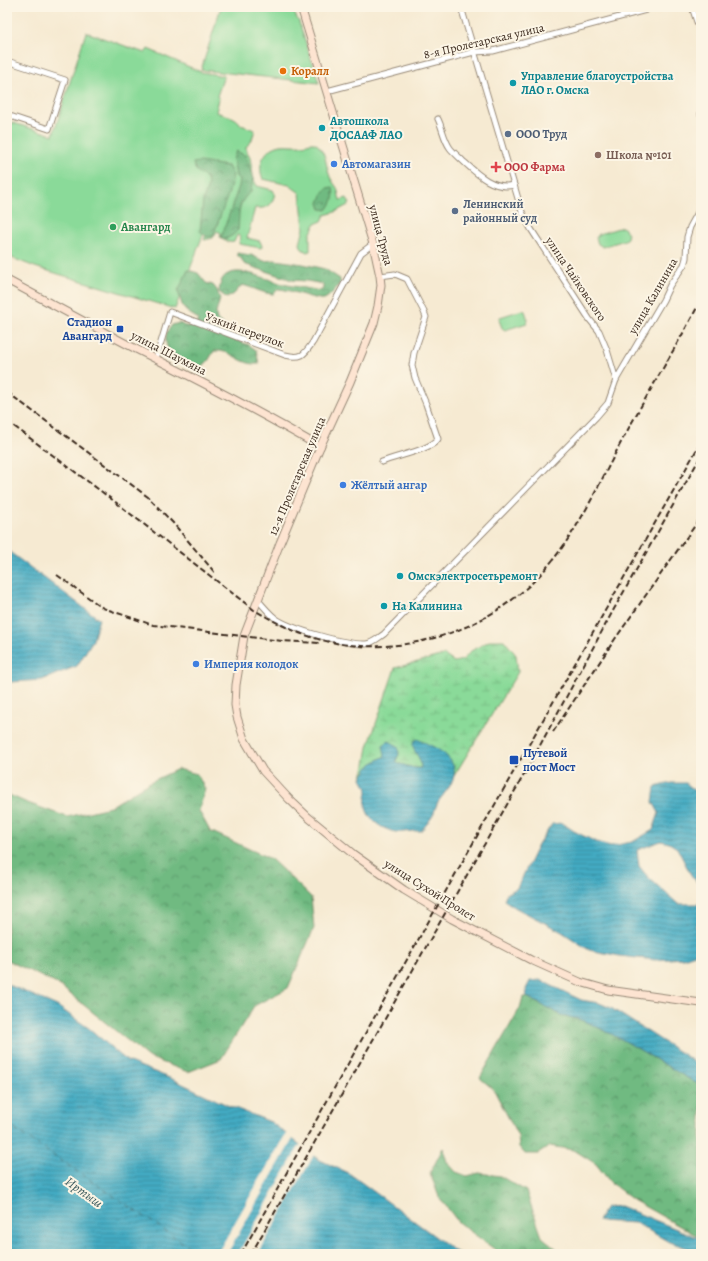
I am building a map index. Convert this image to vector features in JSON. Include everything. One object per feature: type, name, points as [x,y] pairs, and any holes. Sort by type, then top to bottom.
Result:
[{"type":"main road","name":"улица Труда","points":[[301,7],[373,244],[380,276]]},
{"type":"main road","name":"12-я Пролетарская улица","points":[[236,685],[244,636],[320,448],[350,382],[374,323],[380,294],[380,276]]},
{"type":"main road","name":"улица Шаумяна","points":[[7,280],[280,424],[320,448]]},
{"type":"main road","name":"улица Сухой Пролет","points":[[236,685],[235,705],[239,727],[249,749],[263,771],[288,799],[308,817],[353,854],[404,890],[459,923],[531,960],[580,982],[608,990],[701,1004]]},
{"type":"street","name":"улица Чайковского","points":[[461,7],[522,212],[531,229],[590,320],[599,331],[607,350],[616,380]]},
{"type":"street","points":[[692,7],[701,34]]},
{"type":"street","name":"8-я Пролетарская улица","points":[[327,91],[474,52],[493,52],[646,10]]},
{"type":"street","points":[[7,61],[65,80],[50,129],[7,115]]},
{"type":"street","points":[[701,106],[701,114]]},
{"type":"street","points":[[438,118],[450,147],[474,171],[487,181],[497,185],[514,185]]},
{"type":"street","name":"улица Калинина","points":[[258,600],[275,618],[295,628],[342,641],[366,644],[373,642],[384,634],[608,403],[616,380],[663,300],[670,285],[684,265],[686,258],[687,237],[701,207]]},
{"type":"street","name":"Узкий переулок","points":[[156,359],[170,312],[286,355],[293,357],[305,354],[361,253],[373,244]]},
{"type":"street","name":"улица Труда","points":[[380,276],[395,274],[407,279],[426,317],[414,353],[412,364],[415,378],[433,422],[437,436],[437,441],[415,452],[401,454],[382,462]]},
{"type":"green space","points":[[221,7],[291,7],[299,22],[319,83],[201,70]]},
{"type":"green space","points":[[86,32],[145,53],[148,49],[201,72],[224,76],[217,96],[219,99],[216,112],[233,118],[241,125],[255,130],[251,142],[246,147],[250,158],[254,180],[257,186],[273,190],[275,194],[269,206],[255,208],[247,238],[260,241],[262,246],[261,248],[239,244],[240,235],[237,235],[234,242],[223,240],[220,237],[221,233],[217,231],[213,238],[204,240],[218,195],[175,309],[35,267],[7,256],[7,121],[53,135]]},
{"type":"green space","points":[[315,143],[321,149],[325,157],[331,179],[337,188],[340,200],[347,198],[350,204],[335,212],[325,215],[322,221],[315,224],[310,235],[310,251],[307,252],[302,249],[300,244],[304,228],[300,193],[289,185],[263,179],[261,173],[261,162],[266,153],[275,147],[281,145],[299,145]]},
{"type":"green space","points":[[236,151],[246,156],[253,178],[251,191],[243,200],[241,205],[238,230],[226,239],[221,238],[240,179],[236,177],[233,159]]},
{"type":"green space","points":[[199,162],[228,166],[233,175],[229,192],[213,236],[207,237],[200,231],[203,200],[208,186],[207,178],[195,169],[193,163]]},
{"type":"green space","points":[[333,187],[334,197],[331,204],[327,210],[321,209],[319,203],[322,195],[327,188]]},
{"type":"green space","points":[[622,227],[628,233],[625,240],[603,247],[598,244],[596,238],[599,234]]},
{"type":"green space","points":[[237,253],[251,255],[264,261],[275,260],[325,269],[340,279],[340,284],[324,299],[278,289],[274,294],[270,294],[242,285],[234,294],[227,298],[219,292],[220,284],[226,275],[234,272],[248,273],[292,286],[320,291],[323,289],[323,284],[292,280],[244,264]]},
{"type":"green space","points":[[188,270],[198,273],[206,283],[213,285],[217,290],[220,299],[216,313],[217,320],[231,330],[227,337],[249,345],[256,350],[259,364],[247,363],[226,352],[214,351],[208,361],[200,369],[176,358],[171,353],[166,343],[166,336],[172,325],[179,323],[185,326],[196,326],[199,320],[185,310],[178,291]]},
{"type":"green space","points":[[522,310],[525,311],[528,320],[527,323],[505,330],[502,328],[499,320],[500,317]]},
{"type":"green space","points":[[491,640],[504,640],[516,655],[518,672],[454,776],[453,765],[413,747],[421,759],[421,768],[399,764],[396,761],[399,754],[385,756],[371,764],[361,778],[368,747],[395,668],[444,655],[454,662],[463,660],[471,651]]},
{"type":"green space","points":[[178,769],[197,774],[205,789],[199,811],[210,831],[271,859],[311,897],[314,928],[288,988],[254,1006],[221,1059],[188,1072],[148,1057],[59,985],[7,960],[7,794],[67,817],[110,807],[150,782]]},
{"type":"green space","points":[[523,997],[527,997],[561,1015],[585,1021],[625,1041],[701,1086],[701,1238],[633,1200],[611,1183],[596,1164],[574,1150],[550,1146],[538,1154],[525,1154],[519,1147],[518,1136],[494,1090],[480,1078],[520,1008]]},
{"type":"green space","points":[[443,1148],[447,1162],[456,1172],[467,1176],[479,1173],[500,1176],[526,1191],[542,1237],[563,1254],[501,1254],[459,1223],[439,1197],[430,1173]]},
{"type":"water","points":[[7,550],[99,619],[93,640],[77,666],[42,680],[10,682],[7,680]]},
{"type":"water","points":[[417,739],[436,748],[448,757],[452,762],[454,776],[438,802],[431,818],[421,831],[391,831],[377,824],[367,812],[367,790],[361,778],[371,764],[385,756],[383,745],[389,741],[398,746],[399,754],[396,761],[399,764],[421,768],[420,760],[413,746],[413,742]]},
{"type":"water","points":[[671,783],[686,783],[701,796],[701,887],[691,875],[677,848],[669,843],[661,841],[637,850],[639,866],[648,877],[678,904],[701,904],[701,923],[695,925],[701,935],[701,952],[683,958],[655,960],[620,956],[589,950],[562,932],[516,908],[504,900],[506,894],[517,888],[538,845],[552,824],[562,823],[596,842],[611,846],[632,842],[653,830],[659,813],[653,802],[655,787]]},
{"type":"water","points":[[540,980],[581,1000],[599,1003],[611,1008],[695,1062],[700,1077],[701,1086],[625,1041],[585,1021],[561,1015],[527,997],[526,989],[530,981]]},
{"type":"water","name":"Иртыш","points":[[7,984],[57,1006],[90,1029],[127,1061],[172,1079],[227,1105],[271,1122],[318,1159],[350,1174],[459,1254],[7,1254]]},
{"type":"water","points":[[620,1206],[701,1239],[701,1254],[694,1250],[669,1242],[636,1223],[598,1221],[606,1207]]},
{"type":"pier","points":[[287,1132],[294,1137],[227,1254],[217,1254]]},
{"type":"pier","points":[[301,1143],[315,1153],[258,1254],[238,1254]]},
{"type":"ferry route","points":[[7,1124],[200,1254]]},
{"type":"railway","points":[[7,421],[261,614],[304,635],[343,644],[375,646],[408,644],[440,636],[470,625],[498,609],[524,590],[547,567],[572,534],[621,442],[701,300]]},
{"type":"railway","points":[[7,392],[148,497],[173,523],[216,574]]},
{"type":"railway","points":[[241,1254],[701,442]]},
{"type":"railway","points":[[251,1254],[525,773],[614,609],[701,456]]},
{"type":"railway","points":[[553,732],[615,639],[701,517]]},
{"type":"railway","points":[[57,575],[103,608],[153,625],[282,641],[320,643]]},
{"type":"place","name":"Коралл","points":[[283,71]]},
{"type":"place","name":"Управление благоустройства ЛАО г. Омска","points":[[513,83]]},
{"type":"place","name":"Автошкола ДОСААФ ЛАО","points":[[322,128]]},
{"type":"place","name":"ООО Труд","points":[[508,134]]},
{"type":"place","name":"Школа №101","points":[[598,155]]},
{"type":"place","name":"Автомагазин","points":[[334,164]]},
{"type":"place","name":"ООО Фарма","points":[[496,167]]},
{"type":"place","name":"Ленинский районный суд","points":[[455,211]]},
{"type":"place","name":"Авангард","points":[[113,227]]},
{"type":"place","name":"Стадион Авангард","points":[[120,329]]},
{"type":"place","name":"Жёлтый ангар","points":[[343,485]]},
{"type":"place","name":"Омскэлектросетьремонт","points":[[400,576]]},
{"type":"place","name":"На Калинина","points":[[384,606]]},
{"type":"place","name":"Империя колодок","points":[[196,664]]},
{"type":"place","name":"Путевой пост Мост","points":[[514,760]]}]
